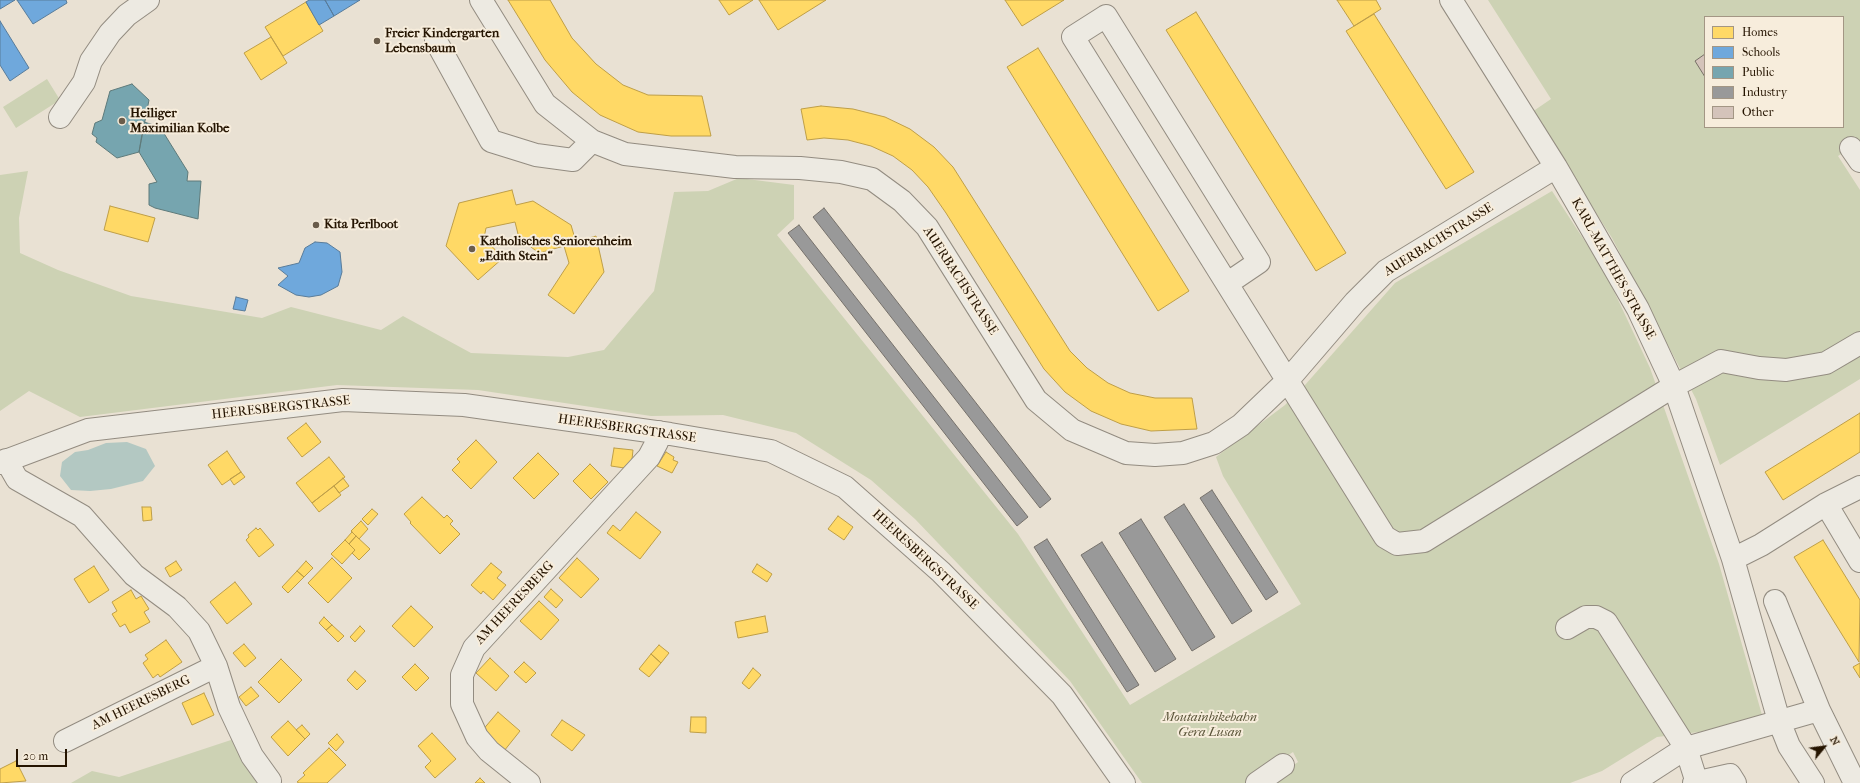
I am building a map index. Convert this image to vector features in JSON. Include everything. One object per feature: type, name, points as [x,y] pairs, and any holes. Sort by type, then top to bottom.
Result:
[{"type":"street","points":[[60,118],[84,82],[92,61],[110,33],[127,15],[148,0]]},
{"type":"street","name":"AUERBACHSTRASSE","points":[[481,0],[545,104],[592,141],[625,154],[735,167],[800,168],[841,172],[872,179],[902,201],[927,227],[1036,400],[1072,430],[1126,453],[1155,455],[1183,453],[1214,443],[1241,425],[1288,380],[1355,302],[1386,271],[1556,167]]},
{"type":"street","name":"KARL-MATTHES-STRASSE","points":[[1451,0],[1556,167],[1638,309],[1674,386],[1733,559],[1779,721],[1789,746],[1813,783]]},
{"type":"street","points":[[1228,283],[1259,262],[1106,16],[1073,37],[1228,283],[1385,537],[1397,544],[1424,541],[1674,386],[1721,361],[1759,368],[1786,370],[1826,363],[1860,343]]},
{"type":"street","points":[[436,41],[491,141],[536,155],[573,160],[592,141]]},
{"type":"street","name":"HEERESBERGSTRASSE","points":[[3,462],[88,430],[343,400],[464,405],[658,432],[770,451],[845,487],[942,572],[1062,695],[1124,783]]},
{"type":"street","name":"AM HEERESBERG","points":[[529,783],[489,751],[477,737],[462,704],[462,675],[474,648],[649,457],[657,442],[658,432]]},
{"type":"street","points":[[3,462],[17,479],[82,516],[134,575],[177,607],[199,631],[216,666],[229,706],[249,749],[270,781]]},
{"type":"street","points":[[1733,559],[1760,545],[1826,504],[1860,487]]},
{"type":"street","points":[[1826,504],[1860,561]]},
{"type":"street","points":[[1775,601],[1819,710],[1855,783]]},
{"type":"street","points":[[1567,628],[1586,617],[1596,617],[1606,622],[1686,748],[1696,782],[1730,775],[1735,783]]},
{"type":"street","name":"AM HEERESBERG","points":[[65,740],[216,666]]},
{"type":"street","points":[[1632,783],[1686,748],[1819,710]]},
{"type":"street","points":[[1257,783],[1283,765]]},
{"type":"green space","points":[[1488,0],[1860,0],[1860,142],[1838,156],[1860,190],[1860,379],[1720,465],[1696,399],[1612,238],[1532,112],[1551,99]]},
{"type":"green space","points":[[47,79],[60,100],[16,128],[3,107]]},
{"type":"green space","name":"Moutainbikebahn Gera Lusan","points":[[28,171],[19,218],[20,253],[58,270],[131,296],[262,318],[291,307],[381,330],[403,316],[471,353],[568,357],[604,350],[654,291],[674,192],[708,191],[739,178],[794,185],[794,219],[777,235],[1018,534],[1130,705],[1301,604],[1223,476],[1216,457],[1285,405],[1305,385],[1395,283],[1552,191],[1605,272],[1650,368],[1719,564],[1762,715],[1707,731],[1657,737],[1602,771],[1570,783],[1268,783],[1298,762],[1293,752],[1246,783],[1142,783],[1070,681],[915,519],[871,480],[796,433],[723,415],[651,416],[478,390],[337,385],[80,417],[29,391],[0,411],[0,175]]},
{"type":"green space","points":[[234,739],[263,783],[71,783],[92,771],[119,777]]},
{"type":"water","points":[[127,442],[146,449],[155,466],[143,481],[111,489],[90,491],[71,490],[60,476],[62,462],[75,452],[88,450],[106,443]]},
{"type":"building: Homes","points":[[508,0],[550,0],[572,38],[596,64],[623,85],[648,95],[702,96],[711,136],[671,136],[638,132],[600,115],[572,92],[545,60]]},
{"type":"building: Homes","points":[[719,0],[753,0],[729,15]]},
{"type":"building: Homes","points":[[759,0],[826,0],[778,30]]},
{"type":"building: Homes","points":[[1005,0],[1064,0],[1022,26]]},
{"type":"building: Homes","points":[[1337,0],[1376,0],[1381,9],[1354,26]]},
{"type":"building: Homes","points":[[306,2],[323,31],[283,56],[265,27]]},
{"type":"building: Homes","points":[[1196,12],[1346,253],[1316,271],[1166,30]]},
{"type":"building: Homes","points":[[1374,14],[1474,172],[1446,189],[1346,31]]},
{"type":"building: Homes","points":[[271,37],[287,63],[261,80],[244,53]]},
{"type":"building: Homes","points":[[1038,48],[1189,291],[1158,311],[1007,67]]},
{"type":"building: Homes","points":[[821,106],[853,109],[885,117],[910,129],[934,147],[953,167],[1070,351],[1087,368],[1108,383],[1130,393],[1155,398],[1192,398],[1197,429],[1151,431],[1121,424],[1091,411],[1065,392],[1044,369],[946,213],[928,187],[912,170],[893,156],[871,146],[848,140],[824,138],[807,140],[801,109]]},
{"type":"building: Homes","name":"Katholisches Seniorenheim „Edith Stein“","points":[[512,190],[516,205],[533,201],[571,225],[576,242],[596,236],[604,272],[574,314],[548,295],[569,263],[564,246],[539,253],[519,238],[515,222],[486,228],[484,238],[503,258],[478,280],[446,246],[459,203]]},
{"type":"building: Homes","points":[[110,206],[155,218],[148,242],[104,230]]},
{"type":"building: Homes","points":[[1860,413],[1860,452],[1783,500],[1765,472]]},
{"type":"building: Homes","points":[[306,423],[321,442],[302,457],[287,438]]},
{"type":"building: Homes","points":[[476,440],[497,462],[471,489],[452,470],[460,462],[457,459]]},
{"type":"building: Homes","points":[[614,448],[633,450],[631,469],[611,466]]},
{"type":"building: Homes","points":[[227,451],[241,472],[222,485],[208,465]]},
{"type":"building: Homes","points":[[666,452],[674,457],[673,460],[678,462],[672,473],[657,466]]},
{"type":"building: Homes","points":[[538,453],[559,474],[534,499],[513,478]]},
{"type":"building: Homes","points":[[329,457],[345,477],[312,503],[296,483]]},
{"type":"building: Homes","points":[[590,464],[608,482],[591,499],[573,481]]},
{"type":"building: Homes","points":[[241,472],[245,477],[234,485],[230,479]]},
{"type":"building: Homes","points":[[343,478],[349,486],[339,493],[334,486]]},
{"type":"building: Homes","points":[[334,486],[341,495],[319,512],[312,503]]},
{"type":"building: Homes","points":[[422,497],[444,518],[447,515],[453,521],[450,524],[460,534],[440,554],[410,523],[411,522],[404,514]]},
{"type":"building: Homes","points":[[142,507],[151,507],[152,520],[143,521]]},
{"type":"building: Homes","points":[[372,509],[378,514],[368,525],[362,519]]},
{"type":"building: Homes","points":[[636,512],[661,532],[640,559],[607,533],[613,525],[620,531]]},
{"type":"building: Homes","points":[[838,516],[853,527],[844,540],[828,529]]},
{"type":"building: Homes","points":[[361,521],[368,529],[359,539],[351,531]]},
{"type":"building: Homes","points":[[256,528],[258,530],[260,528],[274,545],[259,557],[246,540],[249,537],[248,535]]},
{"type":"building: Homes","points":[[352,532],[356,536],[349,544],[345,540]]},
{"type":"building: Homes","points":[[356,536],[370,549],[359,560],[352,553],[355,550],[349,544]]},
{"type":"building: Homes","points":[[345,540],[355,550],[342,564],[331,554]]},
{"type":"building: Homes","points":[[1823,540],[1860,600],[1859,662],[1794,557]]},
{"type":"building: Homes","points":[[332,558],[352,578],[328,603],[308,583]]},
{"type":"building: Homes","points":[[577,558],[599,579],[581,598],[559,578]]},
{"type":"building: Homes","points":[[176,561],[182,570],[170,577],[165,568]]},
{"type":"building: Homes","points":[[306,561],[313,568],[304,577],[297,571]]},
{"type":"building: Homes","points":[[491,563],[502,572],[497,578],[506,585],[493,600],[483,591],[481,594],[471,585]]},
{"type":"building: Homes","points":[[757,564],[772,574],[767,582],[752,572]]},
{"type":"building: Homes","points":[[94,566],[109,590],[89,603],[74,579]]},
{"type":"building: Homes","points":[[297,571],[304,577],[288,593],[282,587]]},
{"type":"building: Homes","points":[[235,582],[252,604],[227,624],[210,602]]},
{"type":"building: Homes","points":[[551,589],[563,600],[556,608],[544,597]]},
{"type":"building: Homes","points":[[131,590],[136,599],[141,596],[149,609],[144,612],[150,622],[130,633],[125,624],[120,627],[112,614],[117,611],[112,602]]},
{"type":"building: Homes","points":[[539,601],[559,620],[541,640],[520,621]]},
{"type":"building: Homes","points":[[411,606],[433,627],[414,647],[392,626]]},
{"type":"building: Homes","points":[[765,616],[768,632],[738,638],[735,622]]},
{"type":"building: Homes","points":[[324,617],[332,625],[326,630],[319,623]]},
{"type":"building: Homes","points":[[332,625],[344,636],[338,642],[326,630]]},
{"type":"building: Homes","points":[[360,626],[365,631],[355,642],[350,637]]},
{"type":"building: Homes","points":[[166,640],[182,662],[160,677],[158,674],[153,678],[143,663],[148,659],[145,655]]},
{"type":"building: Homes","points":[[244,644],[256,658],[245,667],[233,653]]},
{"type":"building: Homes","points":[[659,645],[669,653],[661,663],[651,654]]},
{"type":"building: Homes","points":[[651,654],[661,663],[649,677],[639,669]]},
{"type":"building: Homes","points":[[490,658],[509,676],[496,691],[476,673]]},
{"type":"building: Homes","points":[[281,659],[302,680],[279,703],[258,682]]},
{"type":"building: Homes","points":[[524,662],[536,673],[526,683],[514,672]]},
{"type":"building: Homes","points":[[1860,663],[1860,678],[1853,667]]},
{"type":"building: Homes","points":[[415,664],[429,678],[416,691],[402,677]]},
{"type":"building: Homes","points":[[753,668],[761,675],[749,689],[742,683]]},
{"type":"building: Homes","points":[[355,671],[366,681],[357,690],[347,680]]},
{"type":"building: Homes","points":[[251,687],[259,696],[246,706],[239,697]]},
{"type":"building: Homes","points":[[204,693],[214,715],[192,725],[182,703]]},
{"type":"building: Homes","points":[[498,712],[520,731],[504,751],[481,732]]},
{"type":"building: Homes","points":[[691,717],[706,717],[706,733],[690,732]]},
{"type":"building: Homes","points":[[562,720],[585,735],[572,751],[551,735]]},
{"type":"building: Homes","points":[[288,721],[305,739],[288,756],[271,737]]},
{"type":"building: Homes","points":[[302,725],[310,734],[305,739],[296,730]]},
{"type":"building: Homes","points":[[432,733],[456,759],[435,778],[425,767],[431,761],[418,746]]},
{"type":"building: Homes","points":[[337,734],[344,742],[336,751],[328,743]]},
{"type":"building: Homes","points":[[329,748],[346,765],[327,783],[297,782],[305,775],[303,773]]},
{"type":"building: Homes","points":[[16,761],[26,781],[0,783],[0,769]]},
{"type":"building: Homes","points":[[480,778],[485,783],[475,783]]},
{"type":"building: Schools","points":[[0,0],[15,0],[0,9]]},
{"type":"building: Schools","points":[[17,0],[66,0],[67,3],[33,24]]},
{"type":"building: Schools","points":[[309,0],[325,0],[334,16],[319,25],[306,2]]},
{"type":"building: Schools","points":[[325,0],[360,0],[334,16]]},
{"type":"building: Schools","points":[[0,21],[29,68],[10,81],[0,65]]},
{"type":"building: Schools","points":[[315,242],[327,243],[340,252],[342,272],[338,286],[321,295],[309,297],[296,295],[278,285],[288,276],[278,268],[299,263],[305,248]]},
{"type":"building: Schools","points":[[236,297],[248,300],[245,311],[233,309]]},
{"type":"building: Public","name":"Heiliger Maximilian Kolbe","points":[[132,84],[149,100],[139,152],[117,158],[96,142],[97,138],[92,134],[95,123],[102,120],[110,91]]},
{"type":"building: Public","points":[[144,122],[160,127],[188,172],[187,181],[201,181],[198,219],[155,208],[149,205],[149,184],[157,182],[139,152]]},
{"type":"building: Industry","points":[[824,208],[1051,499],[1040,508],[813,217]]},
{"type":"building: Industry","points":[[799,225],[1028,517],[1017,526],[788,233]]},
{"type":"building: Industry","points":[[1212,490],[1278,592],[1266,600],[1200,498]]},
{"type":"building: Industry","points":[[1184,504],[1252,611],[1232,624],[1164,517]]},
{"type":"building: Industry","points":[[1141,519],[1215,637],[1192,651],[1119,533]]},
{"type":"building: Industry","points":[[1047,539],[1139,685],[1127,692],[1034,547]]},
{"type":"building: Industry","points":[[1102,542],[1176,659],[1155,672],[1081,555]]},
{"type":"building: Other","points":[[1704,55],[1704,75],[1695,61]]},
{"type":"place","name":"Freier Kindergarten Lebensbaum","points":[[377,41]]},
{"type":"place","name":"Heiliger Maximilian Kolbe","points":[[122,121]]},
{"type":"place","name":"Kita Perlboot","points":[[316,225]]},
{"type":"place","name":"Katholisches Seniorenheim „Edith Stein“","points":[[472,249]]}]
